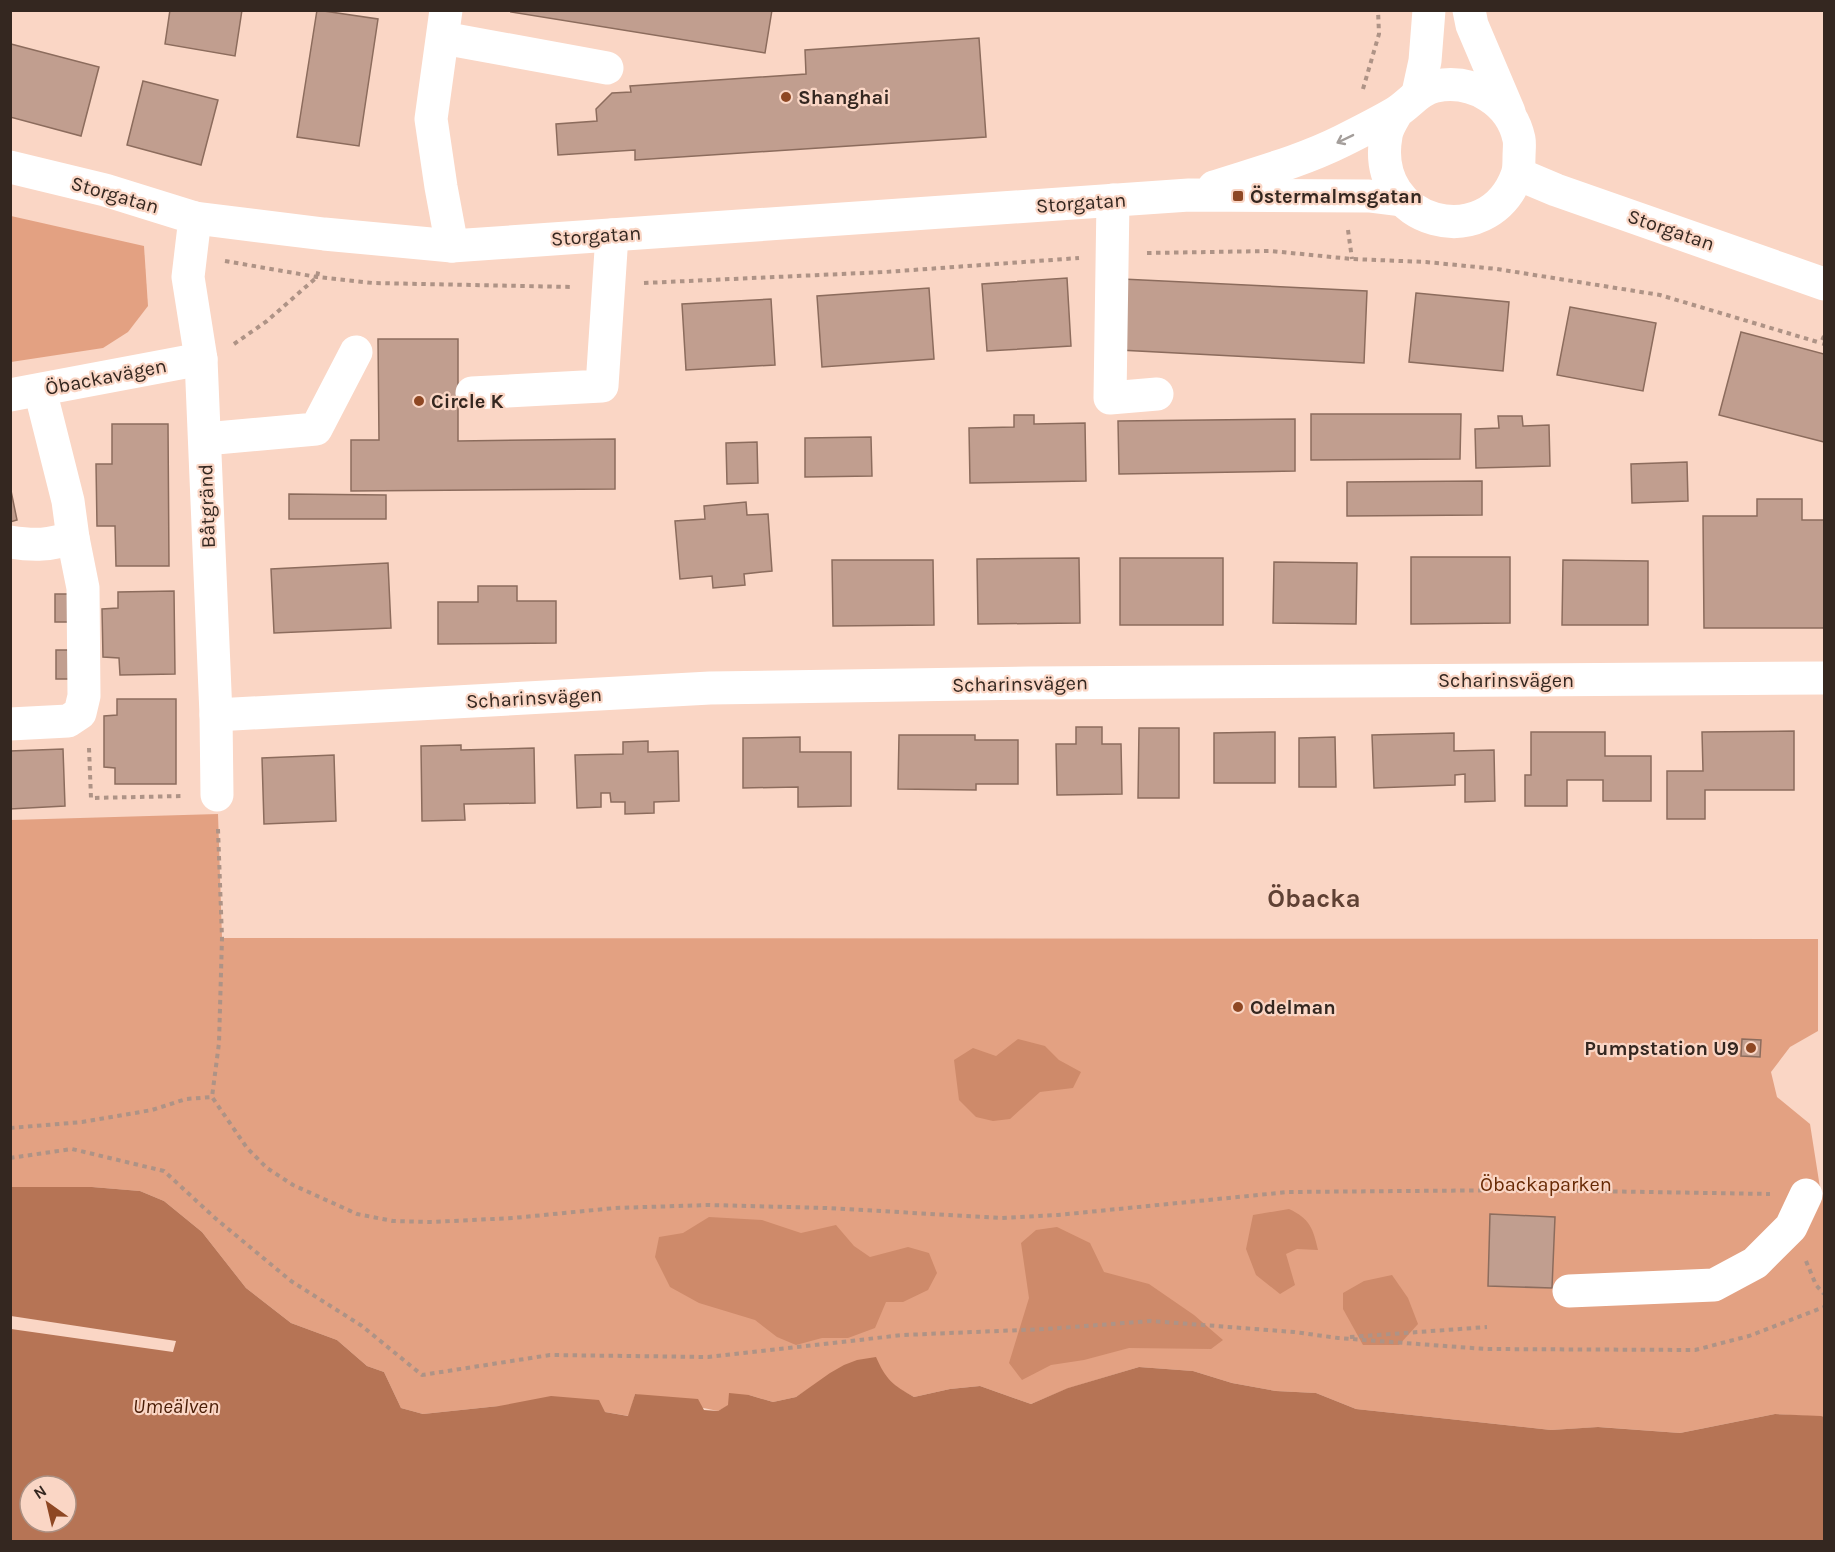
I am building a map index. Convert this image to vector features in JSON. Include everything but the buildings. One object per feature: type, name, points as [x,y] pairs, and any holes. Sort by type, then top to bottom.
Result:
[{"type":"street","points":[[1401,200],[1394,190],[1384,164],[1386,135],[1408,102],[1425,61],[1429,10]]},
{"type":"street","points":[[1469,10],[1472,25],[1511,116]]},
{"type":"street","points":[[452,246],[431,119],[445,24],[607,68]]},
{"type":"street","name":"Storgatan","points":[[10,167],[105,190],[195,218],[324,234],[452,246],[1189,195],[1360,196],[1401,200],[1428,217],[1446,222],[1465,221],[1486,213],[1503,200],[1518,174],[1520,140],[1511,116],[1496,100],[1477,89],[1454,84],[1435,87],[1339,142],[1283,164],[1189,195]]},
{"type":"street","name":"Storgatan","points":[[1518,174],[1557,190],[1824,284]]},
{"type":"street","points":[[1113,200],[1110,398],[1157,394]]},
{"type":"street","name":"Båtgränd","points":[[195,218],[188,278],[201,359],[216,715],[217,795]]},
{"type":"street","points":[[472,393],[602,387],[612,235]]},
{"type":"street","points":[[205,439],[316,429],[356,352]]},
{"type":"street","name":"Öbackavägen","points":[[25,392],[201,359]]},
{"type":"street","points":[[10,724],[68,721],[80,712],[84,696],[83,588],[68,501],[25,392]]},
{"type":"street","points":[[10,542],[47,546],[73,538]]},
{"type":"street","name":"Scharinsvägen","points":[[216,715],[710,688],[1042,683],[1824,678]]},
{"type":"street","points":[[1569,1291],[1714,1286],[1755,1263],[1791,1227],[1806,1195]]},
{"type":"path","points":[[201,359],[220,355],[267,321],[317,278],[324,234]]},
{"type":"path","points":[[1138,254],[1271,251],[1497,269],[1660,294],[1823,344],[1824,336]]},
{"type":"path","points":[[191,255],[317,278],[373,283],[569,287],[885,272],[1081,258]]},
{"type":"path","points":[[80,712],[88,726],[91,798],[217,795],[222,938],[219,1043],[212,1098],[247,1148],[276,1174],[320,1199],[357,1214],[393,1221],[432,1222],[513,1218],[615,1208],[709,1205],[1002,1218],[1058,1215],[1288,1191],[1527,1190],[1806,1195]]},
{"type":"path","points":[[10,1128],[82,1122],[152,1110],[186,1099],[212,1098]]},
{"type":"path","points":[[10,1158],[72,1149],[164,1171],[215,1218],[291,1281],[362,1326],[422,1375],[550,1355],[708,1357],[903,1335],[1046,1329],[1151,1321],[1485,1349],[1695,1350],[1749,1336],[1824,1307]]},
{"type":"path","points":[[1338,1338],[1487,1327]]},
{"type":"green space","points":[[11,216],[144,246],[148,306],[128,332],[103,348],[11,362]]},
{"type":"green space","name":"Öbackaparken","points":[[218,814],[222,938],[1818,939],[1818,1031],[1790,1047],[1771,1072],[1777,1097],[1810,1124],[1821,1194],[1824,1195],[1824,1417],[1775,1414],[1680,1433],[1599,1427],[1551,1430],[1356,1409],[1316,1393],[1276,1391],[1232,1383],[1193,1371],[1139,1367],[1069,1388],[1031,1404],[980,1386],[950,1389],[914,1397],[892,1385],[882,1372],[813,1386],[796,1397],[773,1402],[749,1395],[718,1411],[635,1394],[629,1416],[605,1412],[499,1406],[423,1414],[401,1408],[384,1372],[367,1366],[337,1340],[291,1323],[246,1288],[202,1232],[164,1201],[140,1191],[92,1187],[11,1187],[11,820]]},
{"type":"shaded area","points":[[1018,1039],[1045,1046],[1059,1060],[1081,1072],[1073,1088],[1040,1092],[1010,1119],[993,1121],[976,1117],[959,1100],[954,1060],[973,1048],[996,1056]]},
{"type":"shaded area","points":[[1289,1209],[1310,1225],[1318,1250],[1297,1249],[1286,1254],[1295,1285],[1280,1294],[1256,1275],[1246,1249],[1253,1215]]},
{"type":"shaded area","points":[[709,1217],[762,1220],[801,1233],[836,1225],[854,1246],[870,1257],[908,1247],[929,1253],[937,1273],[928,1290],[903,1302],[886,1302],[875,1328],[848,1338],[822,1338],[796,1345],[777,1337],[755,1320],[699,1303],[670,1287],[655,1257],[659,1237],[683,1233]]},
{"type":"shaded area","points":[[1057,1227],[1090,1243],[1104,1272],[1149,1284],[1194,1315],[1223,1340],[1211,1349],[1129,1348],[1084,1360],[1051,1365],[1022,1380],[1009,1363],[1029,1298],[1021,1243],[1036,1230]]},
{"type":"shaded area","points":[[1392,1275],[1408,1298],[1418,1324],[1399,1345],[1363,1345],[1343,1309],[1343,1293],[1364,1281]]},
{"type":"water","name":"Umeälven","points":[[11,1187],[92,1187],[140,1191],[164,1201],[202,1232],[246,1288],[291,1323],[337,1340],[367,1366],[384,1372],[401,1408],[423,1414],[499,1406],[551,1396],[599,1400],[605,1412],[628,1416],[635,1394],[698,1399],[704,1410],[718,1411],[728,1405],[729,1393],[749,1395],[773,1402],[796,1397],[844,1365],[876,1357],[891,1381],[914,1397],[950,1389],[980,1386],[1031,1404],[1068,1388],[1139,1367],[1193,1371],[1232,1383],[1276,1391],[1316,1393],[1356,1409],[1551,1430],[1598,1427],[1680,1433],[1775,1414],[1821,1416],[1824,1417],[1824,1541],[11,1542]]},
{"type":"pier","points":[[11,1316],[176,1341],[173,1352],[11,1329]]},
{"type":"place","name":"Shanghai","points":[[786,97]]},
{"type":"place","name":"Östermalmsgatan","points":[[1238,196]]},
{"type":"place","name":"Circle K","points":[[419,401]]},
{"type":"place","name":"Odelman","points":[[1238,1007]]},
{"type":"place","name":"Pumpstation U9","points":[[1751,1048]]},
{"type":"district","name":"Öbacka","points":[[1314,898]]}]
